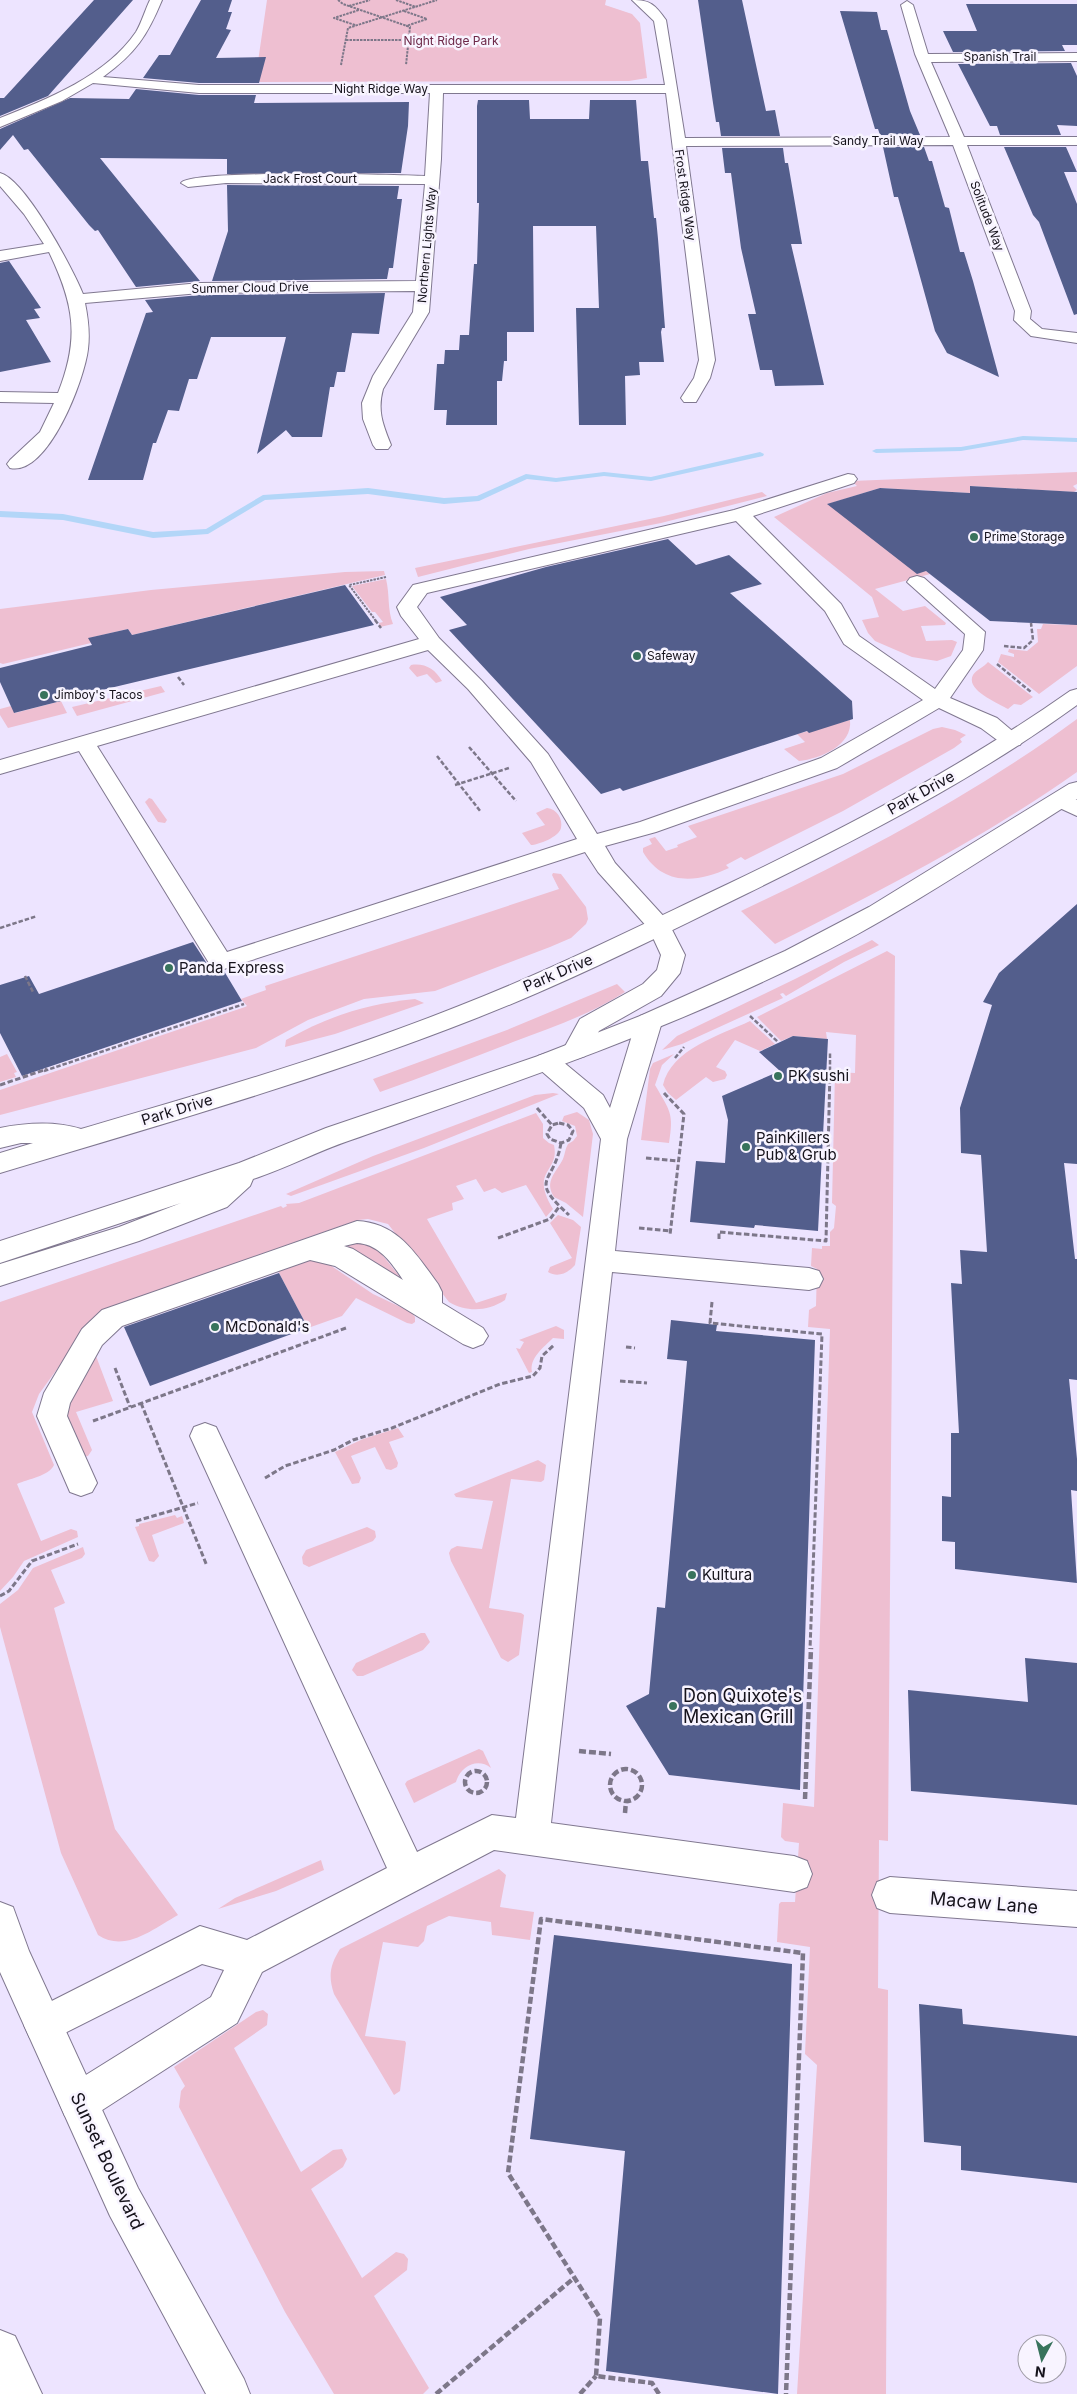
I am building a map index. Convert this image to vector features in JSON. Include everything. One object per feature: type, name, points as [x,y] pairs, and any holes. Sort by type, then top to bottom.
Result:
[{"type":"street","points":[[0,123],[52,101],[116,61],[141,33],[156,0]]},
{"type":"street","name":"Frost Ridge Way","points":[[638,0],[650,8],[660,20],[672,89],[707,360],[702,378],[690,398]]},
{"type":"street","name":"Solitude Way","points":[[907,5],[910,24],[958,141],[1023,311],[1022,320],[1037,333],[1077,338]]},
{"type":"street","name":"Spanish Trail","points":[[923,58],[1077,57]]},
{"type":"street","name":"Night Ridge Way","points":[[90,79],[148,86],[199,89],[672,89]]},
{"type":"street","name":"Northern Lights Way","points":[[382,445],[371,416],[370,402],[391,358],[417,321],[421,312],[432,180],[437,89]]},
{"type":"street","name":"Sandy Trail Way","points":[[678,142],[1077,141]]},
{"type":"street","points":[[0,177],[53,247],[78,299],[81,340],[76,366],[53,429],[35,450],[16,464]]},
{"type":"street","name":"Jack Frost Court","points":[[188,182],[226,179],[432,180]]},
{"type":"street","points":[[0,256],[53,247]]},
{"type":"street","name":"Summer Cloud Drive","points":[[78,299],[208,288],[422,286]]},
{"type":"street","points":[[0,397],[65,398]]},
{"type":"street","points":[[576,1050],[589,1025],[652,990],[668,973],[674,955],[658,926],[606,867],[540,759],[475,685],[432,642],[411,616],[407,607],[420,589],[740,514],[848,479]]},
{"type":"street","points":[[740,514],[834,608],[851,640],[938,700],[989,723],[1012,740]]},
{"type":"street","points":[[85,743],[220,962],[592,842],[648,827],[829,762],[938,700],[972,650],[976,632],[918,582]]},
{"type":"street","points":[[0,767],[432,642]]},
{"type":"street","name":"Park Drive","points":[[0,1164],[277,1080],[467,1012],[614,950],[658,926],[812,853],[933,787],[1012,740],[1077,695]]},
{"type":"street","points":[[0,1252],[249,1170],[335,1135],[547,1062],[649,1022],[794,957],[1072,799]]},
{"type":"street","points":[[531,1838],[614,1139],[649,1022]]},
{"type":"street","points":[[547,1062],[594,1102],[614,1139]]},
{"type":"street","points":[[0,1138],[21,1132],[87,1137]]},
{"type":"street","points":[[0,1275],[129,1234],[218,1200],[249,1170]]},
{"type":"street","points":[[81,1483],[52,1416],[55,1402],[92,1337],[112,1318],[309,1249],[343,1257],[473,1336]]},
{"type":"street","points":[[600,1260],[809,1279]]},
{"type":"street","points":[[205,1436],[409,1876]]},
{"type":"street","points":[[79,2102],[224,2010],[249,1959],[492,1832],[794,1874]]},
{"type":"street","name":"Macaw Lane","points":[[890,1895],[1053,1909],[1077,1909]]},
{"type":"street","name":"Sunset Boulevard","points":[[0,1920],[12,1956],[124,2202],[229,2394]]},
{"type":"street","points":[[43,2025],[200,1945],[249,1959]]},
{"type":"street","points":[[0,2351],[21,2394]]},
{"type":"path","points":[[338,0],[349,6],[410,27],[406,69]]},
{"type":"path","points":[[349,6],[370,0]]},
{"type":"path","points":[[396,0],[417,7]]},
{"type":"path","points":[[340,69],[348,28],[437,0]]},
{"type":"path","points":[[354,26],[334,18],[360,10]]},
{"type":"path","points":[[403,11],[427,19],[406,26]]},
{"type":"path","points":[[346,40],[409,40]]},
{"type":"path","points":[[382,629],[349,585],[386,577]]},
{"type":"path","points":[[998,650],[1003,646],[1024,648],[1033,640],[1031,623]]},
{"type":"path","points":[[994,661],[1038,698]]},
{"type":"path","points":[[178,678],[184,686]]},
{"type":"path","points":[[468,747],[516,801]]},
{"type":"path","points":[[437,756],[481,812]]},
{"type":"path","points":[[0,928],[37,916]]},
{"type":"path","points":[[24,976],[33,992]]},
{"type":"path","points":[[0,1085],[244,1004]]},
{"type":"path","points":[[750,1016],[778,1042]]},
{"type":"path","points":[[672,1062],[684,1047]]},
{"type":"path","points":[[718,1248],[720,1232],[826,1241],[830,1052]]},
{"type":"path","points":[[662,1090],[684,1114],[669,1238]]},
{"type":"path","points":[[538,1108],[552,1126]]},
{"type":"path","points":[[564,1124],[573,1131],[569,1140],[561,1143],[553,1141],[548,1137],[547,1131],[552,1126],[564,1124]]},
{"type":"path","points":[[561,1143],[558,1160],[548,1175],[545,1186],[549,1197],[572,1216]]},
{"type":"path","points":[[498,1238],[550,1219],[559,1207]]},
{"type":"path","points":[[631,1227],[670,1231]]},
{"type":"path","points":[[712,1293],[710,1323],[822,1334],[805,1800]]},
{"type":"path","points":[[84,1424],[346,1328]]},
{"type":"path","points":[[265,1478],[285,1466],[334,1450],[353,1440],[392,1428],[500,1384],[533,1376],[540,1368],[542,1356],[554,1345],[562,1345]]},
{"type":"path","points":[[113,1363],[130,1407]]},
{"type":"path","points":[[141,1403],[207,1566]]},
{"type":"path","points":[[136,1521],[207,1500]]},
{"type":"path","points":[[0,1596],[9,1591],[32,1561],[78,1544]]},
{"type":"path","points":[[625,1769],[636,1773],[643,1786],[640,1795],[626,1801],[615,1798],[610,1788],[611,1777],[614,1773],[625,1769]]},
{"type":"path","points":[[478,1771],[487,1778],[488,1785],[480,1793],[472,1792],[466,1788],[465,1778],[471,1773],[478,1771]]},
{"type":"path","points":[[580,2394],[596,2376],[600,2318],[508,2172],[542,1919],[803,1953],[786,2394]]},
{"type":"path","points":[[436,2394],[574,2278]]},
{"type":"path","points":[[596,2376],[652,2384],[659,2394]]},
{"type":"green space","name":"Night Ridge Park","points":[[267,0],[606,0],[605,5],[632,14],[640,23],[647,78],[629,81],[255,82]]},
{"type":"green space","points":[[1077,472],[1077,484],[1073,486],[1077,490],[1074,492],[970,486],[970,493],[880,488],[828,504],[930,574],[875,589],[903,611],[925,606],[946,623],[945,625],[921,626],[926,641],[952,640],[957,642],[951,656],[937,661],[912,657],[875,641],[868,633],[862,620],[879,617],[872,597],[774,517],[827,493],[857,486],[852,481]]},
{"type":"green space","points":[[762,492],[767,496],[661,523],[529,549],[418,577],[415,568],[664,516]]},
{"type":"green space","points":[[384,571],[385,575],[132,635],[128,629],[89,638],[91,643],[3,664],[0,663],[0,609],[151,590],[345,572]]},
{"type":"green space","points":[[386,579],[393,624],[380,627],[379,623],[383,622],[375,612],[372,612],[352,586]]},
{"type":"green space","points":[[1077,618],[1077,666],[1039,694],[998,662],[1001,654],[1014,657],[1014,654],[1008,652],[1009,649],[1027,651],[1038,642],[1037,629],[1041,629],[1043,624],[1069,625]]},
{"type":"green space","points":[[988,662],[1033,697],[1021,705],[1014,704],[1008,709],[990,700],[978,691],[972,681],[973,675]]},
{"type":"green space","points":[[411,665],[421,665],[429,668],[442,681],[436,683],[427,674],[417,677],[409,668]]},
{"type":"green space","points":[[161,686],[165,692],[77,716],[72,707]]},
{"type":"green space","points":[[61,701],[67,713],[8,728],[0,715],[0,709],[11,706],[15,713]]},
{"type":"green space","points":[[1077,719],[1077,772],[1004,820],[929,864],[775,944],[741,911],[827,869],[914,823],[998,773]]},
{"type":"green space","points":[[850,720],[850,729],[846,737],[834,749],[825,754],[799,761],[784,749],[805,742],[797,734]]},
{"type":"green space","points":[[942,727],[966,735],[960,739],[962,742],[954,748],[843,811],[745,860],[741,857],[726,865],[729,868],[705,877],[681,878],[660,871],[643,852],[643,848],[652,844],[649,839],[655,837],[666,851],[678,847],[677,845],[697,837],[688,826],[843,774],[933,729]]},
{"type":"green space","points":[[149,798],[152,799],[167,820],[165,823],[158,822],[145,802]]},
{"type":"green space","points":[[547,808],[554,810],[558,815],[561,821],[561,828],[552,837],[538,844],[531,845],[522,833],[545,825],[536,813]]},
{"type":"green space","points":[[553,873],[561,874],[586,907],[588,919],[586,924],[571,938],[435,991],[364,999],[308,1020],[256,1048],[0,1115],[0,1090],[245,1007],[247,1006],[241,999],[266,990],[265,986],[559,889],[552,875]]},
{"type":"green space","points":[[872,940],[879,945],[844,962],[786,996],[783,993],[780,994],[783,998],[682,1044],[662,1050],[677,1036]]},
{"type":"green space","points":[[887,951],[895,956],[888,1841],[879,1840],[878,1988],[888,1990],[886,2394],[797,2394],[817,2065],[805,2054],[810,1947],[777,1942],[779,1904],[781,1902],[795,1902],[799,1843],[785,1841],[781,1837],[783,1803],[814,1807],[830,1329],[808,1327],[809,1310],[816,1306],[817,1269],[811,1266],[812,1248],[822,1249],[822,1246],[830,1246],[830,1232],[834,1228],[836,1206],[832,1203],[835,1072],[855,1073],[856,1035],[826,1032],[827,1039],[793,1036],[781,1041],[757,1017]]},
{"type":"green space","points":[[617,984],[625,992],[585,1014],[556,1026],[380,1092],[373,1079],[507,1030]]},
{"type":"green space","points":[[415,999],[424,1003],[335,1034],[285,1047],[286,1040],[317,1024],[348,1012],[380,1004]]},
{"type":"green space","points":[[750,1021],[775,1044],[760,1051],[735,1040],[716,1067],[725,1071],[727,1075],[725,1079],[713,1082],[706,1077],[676,1100],[668,1093],[663,1085],[668,1072],[686,1053],[712,1038]]},
{"type":"green space","points":[[7,1054],[17,1072],[14,1073],[16,1077],[0,1082],[0,1057]]},
{"type":"green space","points":[[674,1054],[662,1065],[655,1085],[670,1112],[669,1143],[641,1140],[650,1069],[653,1063]]},
{"type":"green space","points":[[559,1094],[424,1148],[291,1196],[286,1194],[373,1156],[535,1095]]},
{"type":"green space","points":[[577,1112],[589,1120],[593,1134],[583,1217],[566,1203],[554,1197],[550,1186],[552,1177],[563,1159],[568,1144],[577,1136],[575,1126],[562,1121],[564,1116]]},
{"type":"green space","points":[[536,1113],[543,1124],[543,1138],[554,1145],[555,1154],[544,1179],[546,1196],[553,1209],[546,1217],[526,1185],[502,1193],[495,1188],[484,1192],[476,1179],[456,1186],[464,1199],[452,1203],[453,1210],[427,1219],[476,1303],[507,1293],[505,1300],[498,1304],[484,1309],[469,1309],[449,1302],[388,1224],[368,1219],[358,1220],[105,1309],[97,1314],[39,1394],[32,1412],[54,1465],[43,1475],[17,1484],[41,1541],[71,1529],[77,1531],[78,1537],[24,1561],[0,1591],[0,1302],[281,1206],[283,1208],[287,1206],[286,1204],[299,1203]]},
{"type":"green space","points":[[558,1215],[573,1220],[581,1227],[575,1265],[566,1272],[555,1275],[548,1272],[550,1267],[572,1258],[550,1223]]},
{"type":"green space","points":[[357,1242],[376,1247],[400,1277],[394,1281],[347,1249],[348,1244]]},
{"type":"green space","points":[[303,1260],[324,1261],[373,1294],[411,1312],[415,1317],[415,1322],[412,1324],[407,1323],[356,1298],[342,1316],[308,1328],[277,1269]]},
{"type":"green space","points":[[556,1326],[564,1330],[564,1339],[553,1338],[545,1345],[535,1357],[532,1372],[529,1373],[516,1348],[520,1349],[524,1342],[519,1340]]},
{"type":"green space","points":[[96,1356],[113,1401],[76,1412],[92,1450],[88,1456],[83,1457],[67,1420],[67,1398]]},
{"type":"green space","points":[[398,1428],[404,1437],[389,1442],[398,1463],[397,1467],[391,1470],[386,1469],[375,1447],[351,1456],[361,1478],[359,1483],[352,1484],[335,1452],[363,1439]]},
{"type":"green space","points":[[538,1460],[546,1465],[544,1480],[541,1482],[511,1479],[489,1608],[524,1615],[519,1655],[508,1662],[501,1658],[451,1561],[449,1553],[451,1549],[457,1546],[482,1549],[493,1501],[456,1497],[454,1494]]},
{"type":"green space","points":[[175,1515],[177,1518],[182,1516],[184,1523],[152,1535],[159,1556],[154,1562],[149,1561],[135,1527],[139,1526],[139,1524]]},
{"type":"green space","points":[[367,1527],[375,1531],[376,1537],[373,1541],[309,1567],[303,1564],[302,1557],[306,1550]]},
{"type":"green space","points":[[83,1547],[85,1554],[82,1558],[51,1570],[65,1603],[54,1608],[115,1829],[178,1915],[149,1932],[129,1940],[108,1940],[98,1935],[61,1853],[0,1627],[0,1604],[18,1590],[33,1568]]},
{"type":"green space","points":[[421,1633],[425,1633],[430,1642],[423,1650],[363,1676],[357,1676],[352,1670],[356,1663]]},
{"type":"green space","points":[[479,1749],[483,1751],[491,1768],[480,1763],[470,1765],[461,1772],[456,1782],[414,1803],[405,1784],[407,1781]]},
{"type":"green space","points":[[321,1860],[324,1870],[276,1891],[218,1909],[235,1898]]},
{"type":"green space","points":[[499,1869],[506,1875],[500,1907],[534,1912],[530,1940],[492,1935],[491,1922],[449,1916],[427,1926],[424,1941],[418,1947],[383,1942],[365,2036],[405,2041],[406,2043],[400,2091],[394,2095],[334,1994],[331,1971],[334,1960],[340,1949]]},
{"type":"green space","points":[[263,2010],[268,2014],[267,2025],[234,2048],[301,2172],[333,2150],[342,2149],[347,2159],[343,2167],[311,2189],[362,2278],[396,2252],[404,2254],[408,2259],[407,2270],[374,2296],[429,2388],[423,2394],[334,2394],[285,2312],[179,2107],[181,2091],[185,2086],[174,2067],[256,2012]]},
{"type":"building","points":[[94,0],[133,0],[48,96],[0,116],[0,98],[4,98]]},
{"type":"building","points":[[201,0],[232,0],[228,12],[232,12],[226,29],[231,30],[216,58],[266,57],[259,83],[199,83],[143,78],[159,55],[170,55]]},
{"type":"building","points":[[698,0],[742,0],[766,111],[775,110],[780,136],[721,136],[719,122],[716,122]]},
{"type":"building","points":[[966,4],[1077,4],[1077,45],[1062,45],[1065,51],[953,52],[943,31],[977,31]]},
{"type":"building","points":[[840,11],[877,12],[881,30],[887,30],[910,111],[920,135],[880,135],[878,129],[875,129]]},
{"type":"building","points":[[1071,63],[1077,76],[1077,126],[1057,125],[1061,135],[1000,135],[997,126],[990,126],[958,64]]},
{"type":"building","points":[[136,89],[199,95],[256,95],[254,103],[409,102],[408,126],[401,173],[227,174],[227,159],[100,158],[200,281],[136,287],[98,230],[95,231],[89,225],[28,149],[24,150],[13,135],[0,150],[0,129],[70,98],[129,99]]},
{"type":"building","points":[[478,100],[529,100],[530,119],[589,119],[590,100],[636,100],[641,161],[648,161],[654,218],[656,218],[665,328],[662,328],[661,332],[664,362],[639,362],[640,375],[625,376],[626,425],[579,425],[576,308],[599,308],[596,226],[533,226],[534,332],[507,332],[507,361],[504,361],[502,381],[497,381],[497,425],[446,425],[447,410],[434,410],[437,364],[444,364],[445,350],[459,350],[460,335],[469,335],[474,264],[477,264],[479,203],[477,203]]},
{"type":"building","points":[[883,147],[924,147],[929,161],[932,161],[945,207],[949,208],[960,252],[964,252],[973,281],[999,377],[947,353],[935,331],[898,197],[894,197]]},
{"type":"building","points":[[1004,147],[1066,147],[1077,172],[1064,172],[1077,204],[1077,314],[1074,315],[1039,222],[1033,215]]},
{"type":"building","points":[[722,148],[783,148],[785,163],[788,163],[802,244],[791,244],[824,385],[775,386],[772,370],[760,370],[748,314],[756,314],[741,248],[731,173],[725,173]]},
{"type":"building","points":[[227,185],[399,186],[397,199],[402,199],[393,268],[389,268],[387,279],[212,281],[228,231]]},
{"type":"building","points":[[9,261],[41,308],[34,309],[40,318],[26,320],[51,362],[0,372],[0,263]]},
{"type":"building","points":[[385,293],[379,334],[352,333],[345,372],[337,372],[334,387],[330,387],[322,437],[292,437],[286,430],[257,454],[286,337],[211,337],[197,379],[189,379],[179,411],[168,410],[156,443],[153,443],[143,480],[88,480],[146,313],[153,312],[145,300],[200,295]]},
{"type":"building","name":"Prime Storage","points":[[970,486],[1077,492],[1077,625],[990,621],[926,571],[917,574],[827,504],[880,488],[970,493]]},
{"type":"building","name":"Safeway","points":[[668,539],[696,565],[729,555],[762,584],[730,593],[852,701],[853,719],[809,733],[807,731],[623,791],[620,788],[601,794],[449,630],[467,625],[440,597],[546,567]]},
{"type":"building","points":[[345,585],[374,625],[60,700],[14,713],[0,682],[0,668],[92,645],[88,638],[128,629],[132,635]]},
{"type":"building","points":[[1077,904],[1077,1164],[1064,1163],[1075,1259],[1077,1259],[1077,1380],[1069,1379],[1077,1459],[1077,1491],[1071,1490],[1077,1583],[955,1569],[955,1542],[942,1541],[942,1496],[951,1497],[951,1433],[959,1433],[951,1283],[962,1284],[960,1250],[987,1252],[981,1155],[961,1153],[960,1108],[992,1005],[983,1002],[999,973]]},
{"type":"building","points":[[193,942],[213,973],[224,971],[242,1001],[22,1076],[0,1033],[0,985],[29,976],[39,994]]},
{"type":"building","points":[[793,1036],[828,1039],[818,1231],[755,1225],[754,1228],[690,1222],[696,1161],[725,1163],[728,1120],[722,1096],[780,1071],[759,1052]]},
{"type":"building","name":"McDonald's","points":[[279,1273],[308,1328],[150,1386],[124,1327]]},
{"type":"building","points":[[671,1320],[717,1325],[716,1331],[815,1340],[800,1790],[669,1775],[626,1706],[649,1694],[657,1607],[665,1608],[687,1361],[667,1359]]},
{"type":"building","points":[[1025,1658],[1077,1663],[1077,1805],[911,1791],[908,1690],[1028,1702]]},
{"type":"building","points":[[554,1935],[792,1964],[778,2394],[606,2371],[625,2151],[530,2139]]},
{"type":"building","points":[[919,2004],[962,2009],[963,2024],[1077,2036],[1077,2183],[961,2170],[961,2146],[924,2142]]},
{"type":"waterway","points":[[876,451],[961,449],[1023,438],[1077,440]]},
{"type":"waterway","points":[[0,514],[63,517],[153,535],[208,531],[263,498],[368,491],[444,501],[479,498],[526,476],[556,480],[604,474],[651,479],[760,454]]},
{"type":"place","name":"Prime Storage","points":[[974,537]]},
{"type":"place","name":"Safeway","points":[[637,656]]},
{"type":"place","name":"Jimboy's Tacos","points":[[44,695]]},
{"type":"place","name":"Panda Express","points":[[169,968]]},
{"type":"place","name":"PK sushi","points":[[778,1076]]},
{"type":"place","name":"PainKillers Pub & Grub","points":[[746,1147]]},
{"type":"place","name":"McDonald's","points":[[215,1327]]},
{"type":"place","name":"Kultura","points":[[692,1575]]},
{"type":"place","name":"Don Quixote's Mexican Grill","points":[[673,1706]]}]
